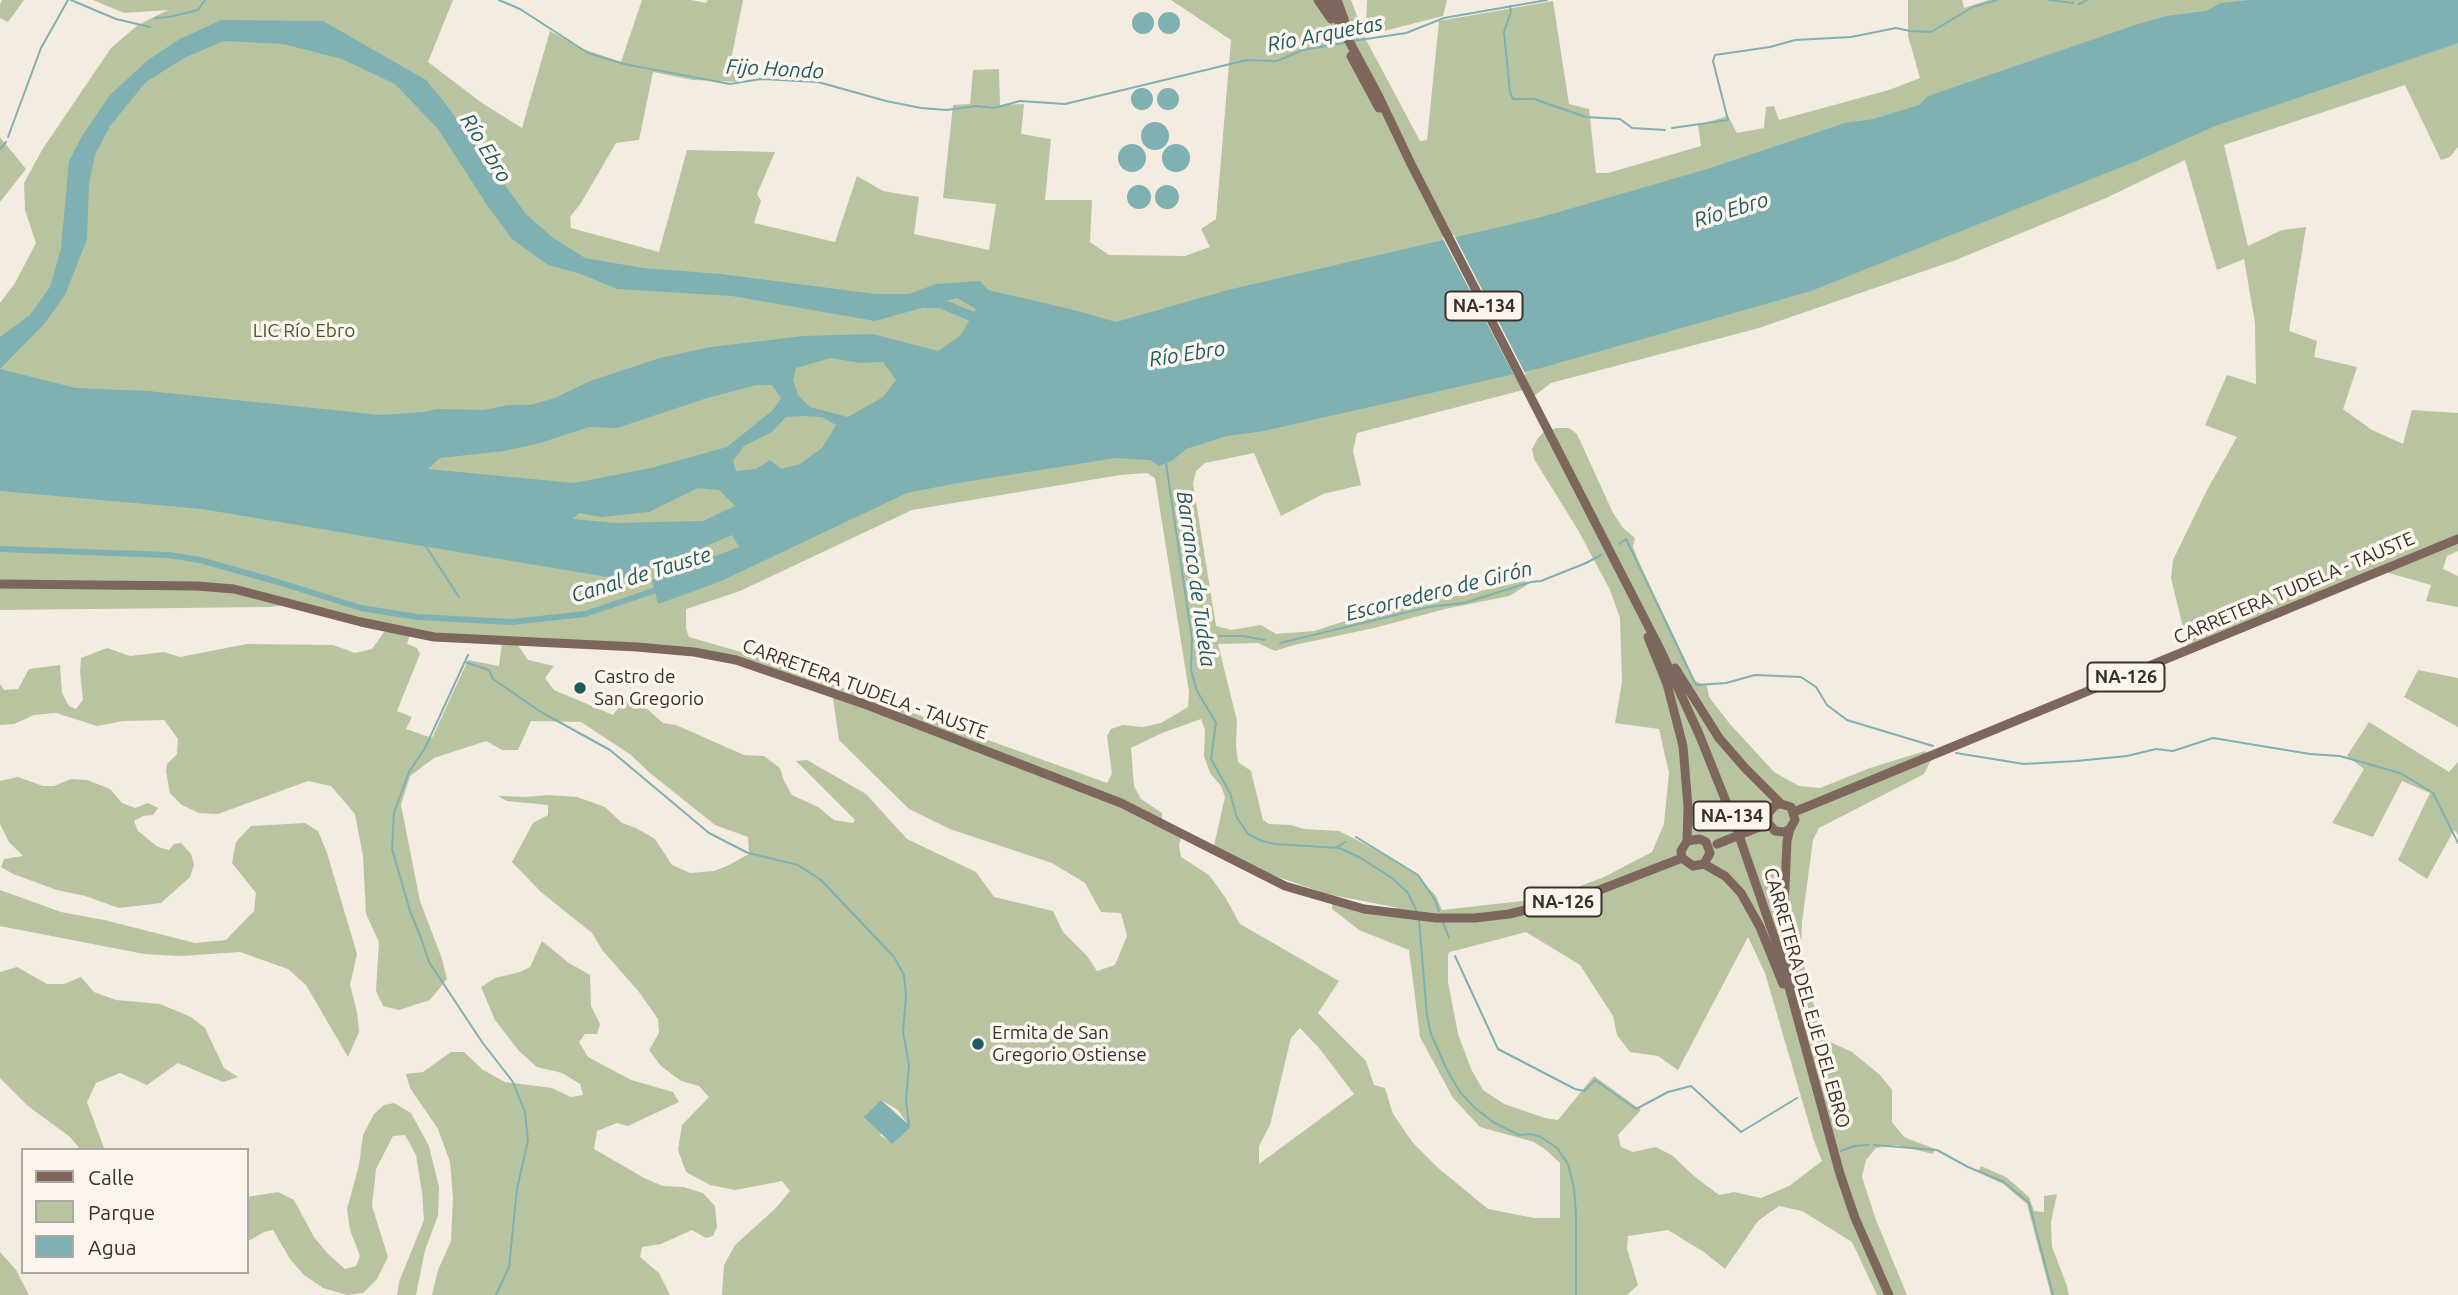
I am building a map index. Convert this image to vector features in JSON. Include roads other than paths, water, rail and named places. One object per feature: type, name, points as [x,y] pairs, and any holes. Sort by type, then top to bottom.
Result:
[{"type":"main road","points":[[1318,0],[1369,92],[1394,130]]},
{"type":"main road","name":"NA-134","points":[[1327,0],[1394,130]]},
{"type":"main road","points":[[1337,0],[1378,95]]},
{"type":"main road","name":"CARRETERA DEL EJE DEL EBRO","points":[[1394,130],[1660,649],[1699,734],[1735,824],[1780,954],[1840,1174],[1855,1218],[1889,1295]]},
{"type":"main road","points":[[1601,535],[1628,577],[1704,718],[1732,754],[1781,804],[1791,807],[1794,812],[1795,820],[1790,829],[1784,870],[1785,931],[1791,968],[1805,1021],[1811,1063]]},
{"type":"main road","name":"CARRETERA TUDELA - TAUSTE","points":[[1794,812],[2458,539]]},
{"type":"main road","points":[[1625,580],[1662,671],[1676,713],[1683,746],[1687,779],[1687,841],[1681,851],[1682,858],[1693,866],[1704,864],[1709,859],[1713,845]]},
{"type":"main road","name":"CARRETERA TUDELA - TAUSTE","points":[[0,584],[197,586],[234,589],[361,622],[434,637],[637,647],[694,652],[736,660],[867,705],[1121,803],[1285,886],[1364,909],[1406,916],[1475,918],[1545,907],[1584,896],[1682,858]]},
{"type":"main road","points":[[1687,841],[1700,839],[1713,845],[1763,825],[1770,809],[1781,804]]},
{"type":"main road","points":[[1763,825],[1775,831],[1790,829]]},
{"type":"main road","points":[[1704,864],[1733,883],[1760,928],[1783,985],[1824,1116]]},
{"type":"water","points":[[2250,0],[2458,0],[2458,43],[2215,126],[2139,160],[1811,291],[1541,368],[1264,431],[1227,436],[1186,449],[1173,460],[1159,466],[1150,460],[1116,458],[907,493],[719,582],[658,604],[652,580],[739,547],[732,535],[664,564],[619,579],[202,509],[0,491],[0,369],[0,337],[30,315],[50,287],[61,248],[69,161],[82,136],[110,95],[148,60],[180,39],[221,20],[323,21],[426,80],[526,214],[552,237],[585,258],[643,268],[721,274],[875,294],[909,294],[936,284],[980,281],[988,290],[1116,322],[1228,290],[1538,218],[1704,170],[1845,123],[1874,119],[1919,105],[1928,96],[2138,24],[2167,16],[2206,11],[2221,3]],"holes":[[[224,41],[283,44],[342,59],[395,84],[438,129],[512,239],[548,265],[581,274],[617,289],[732,296],[875,321],[957,298],[976,309],[960,336],[938,351],[873,334],[803,336],[711,347],[660,358],[590,381],[555,398],[530,405],[508,405],[484,410],[437,409],[381,415],[148,391],[76,388],[0,369],[45,323],[65,295],[87,239],[89,184],[95,155],[110,126],[146,82],[184,58]],[[831,358],[860,363],[883,362],[896,380],[883,397],[848,417],[810,407],[798,395],[793,380],[796,368]],[[757,385],[772,385],[781,398],[773,410],[727,447],[651,468],[574,483],[428,469],[440,458],[504,451],[589,427],[617,428],[707,398]],[[786,417],[822,417],[836,425],[822,448],[800,464],[781,469],[770,460],[756,469],[736,471],[733,461],[744,446],[772,432]],[[698,488],[719,490],[735,506],[703,521],[615,523],[573,519],[579,513],[601,517],[649,512]]]},
{"type":"water","points":[[1143,12],[1151,15],[1154,23],[1151,31],[1143,34],[1135,31],[1132,23],[1135,15]]},
{"type":"water","points":[[1169,12],[1177,15],[1180,23],[1177,31],[1169,34],[1161,31],[1158,23],[1161,15]]},
{"type":"water","points":[[1138,88],[1146,88],[1153,95],[1153,103],[1146,110],[1138,110],[1131,103],[1131,95]]},
{"type":"water","points":[[1164,88],[1172,88],[1179,95],[1179,103],[1172,110],[1164,110],[1157,103],[1157,95]]},
{"type":"water","points":[[1155,122],[1165,126],[1169,136],[1165,146],[1155,150],[1145,146],[1141,136],[1145,126]]},
{"type":"water","points":[[1132,144],[1142,148],[1146,158],[1142,168],[1132,172],[1122,168],[1118,158],[1122,148]]},
{"type":"water","points":[[1176,144],[1186,148],[1190,158],[1186,168],[1176,172],[1166,168],[1162,158],[1166,148]]},
{"type":"water","points":[[1139,185],[1148,188],[1151,197],[1148,206],[1139,209],[1130,206],[1127,197],[1130,188]]},
{"type":"water","points":[[1167,185],[1176,188],[1179,197],[1176,206],[1167,209],[1158,206],[1155,197],[1158,188]]},
{"type":"water","points":[[881,1100],[910,1128],[892,1144],[864,1117]]},
{"type":"waterway","points":[[8,137],[41,48],[68,0]]},
{"type":"waterway","points":[[71,0],[116,19],[150,27]]},
{"type":"waterway","points":[[155,18],[198,10],[205,0]]},
{"type":"waterway","name":"Fijo Hondo","points":[[499,0],[520,9],[588,53],[624,64],[730,84],[761,79],[818,82],[886,101],[947,110],[976,106],[994,108],[1020,101],[1065,104],[1247,60],[1277,61],[1303,50],[1344,43]]},
{"type":"waterway","name":"Río Arquetas","points":[[1353,41],[1406,33],[1444,18],[1547,0]]},
{"type":"waterway","points":[[1672,128],[1728,120],[1713,61],[1715,55],[1770,47],[1795,40],[1851,37],[1896,28],[1931,32],[1973,7],[1997,0]]},
{"type":"waterway","points":[[2048,0],[2073,3]]},
{"type":"waterway","points":[[2079,4],[2087,0]]},
{"type":"waterway","points":[[1510,6],[1511,12],[1504,32],[1513,99],[1534,99],[1586,117],[1620,119],[1632,128],[1665,130]]},
{"type":"waterway","points":[[0,149],[6,142]]},
{"type":"waterway","name":"Río Ebro","points":[[926,303],[940,303],[983,321]]},
{"type":"waterway","name":"Barranco de Tudela","points":[[1166,463],[1192,639],[1191,670],[1197,691],[1216,723],[1211,759],[1230,793],[1237,818],[1248,834],[1262,841],[1339,848],[1359,857],[1392,878],[1408,893],[1417,912]]},
{"type":"waterway","name":"Escorredero de Girón","points":[[1619,544],[1626,539],[1696,685],[1726,683],[1755,675],[1801,677],[1816,687],[1827,705],[1847,720],[1933,746]]},
{"type":"waterway","points":[[425,545],[459,597]]},
{"type":"waterway","name":"Canal de Tauste","points":[[0,549],[168,555],[200,560],[361,608],[417,617],[512,622],[585,614],[662,588]]},
{"type":"waterway","name":"Escorredero de Girón","points":[[1280,643],[1429,607],[1464,603],[1541,581],[1601,555]]},
{"type":"waterway","name":"Escorredero de Girón","points":[[1219,636],[1265,640]]},
{"type":"waterway","points":[[468,655],[425,748],[409,772],[394,813],[392,849],[410,911],[429,962],[482,1042],[513,1082],[525,1112],[528,1140],[517,1189],[509,1267],[496,1295]]},
{"type":"waterway","points":[[465,662],[489,670],[493,679],[541,712],[610,750],[709,833],[748,853],[798,865],[821,880],[894,957],[904,975],[906,996],[903,1032],[909,1065],[906,1100],[909,1125]]},
{"type":"waterway","name":"Escorredero de Girón","points":[[1956,753],[2024,764],[2076,761],[2127,756],[2156,749],[2173,751],[2213,738],[2310,754],[2340,756],[2400,773],[2433,793],[2458,843]]},
{"type":"waterway","points":[[1356,837],[1418,875],[1439,911]]},
{"type":"waterway","points":[[1337,847],[1345,842]]},
{"type":"waterway","name":"Barranco de Tudela","points":[[1419,920],[1431,1034],[1460,1092],[1493,1122],[1519,1135],[1541,1137],[1557,1148],[1568,1164],[1574,1188],[1576,1214],[1576,1295]]},
{"type":"waterway","points":[[1443,922],[1449,938]]},
{"type":"waterway","points":[[1455,956],[1498,1049],[1575,1089],[1584,1091],[1595,1080],[1636,1109],[1668,1092],[1691,1086],[1741,1132],[1797,1098]]},
{"type":"waterway","points":[[1841,1151],[1868,1145]]},
{"type":"waterway","points":[[1874,1145],[1937,1150],[2004,1182],[2029,1203],[2053,1295]]},
{"type":"place","name":"Castro de San Gregorio","points":[[580,688]]},
{"type":"place","name":"Ermita de San Gregorio Ostiense","points":[[978,1044]]},
{"type":"park label","name":"LIC Río Ebro","points":[[304,331]]}]
